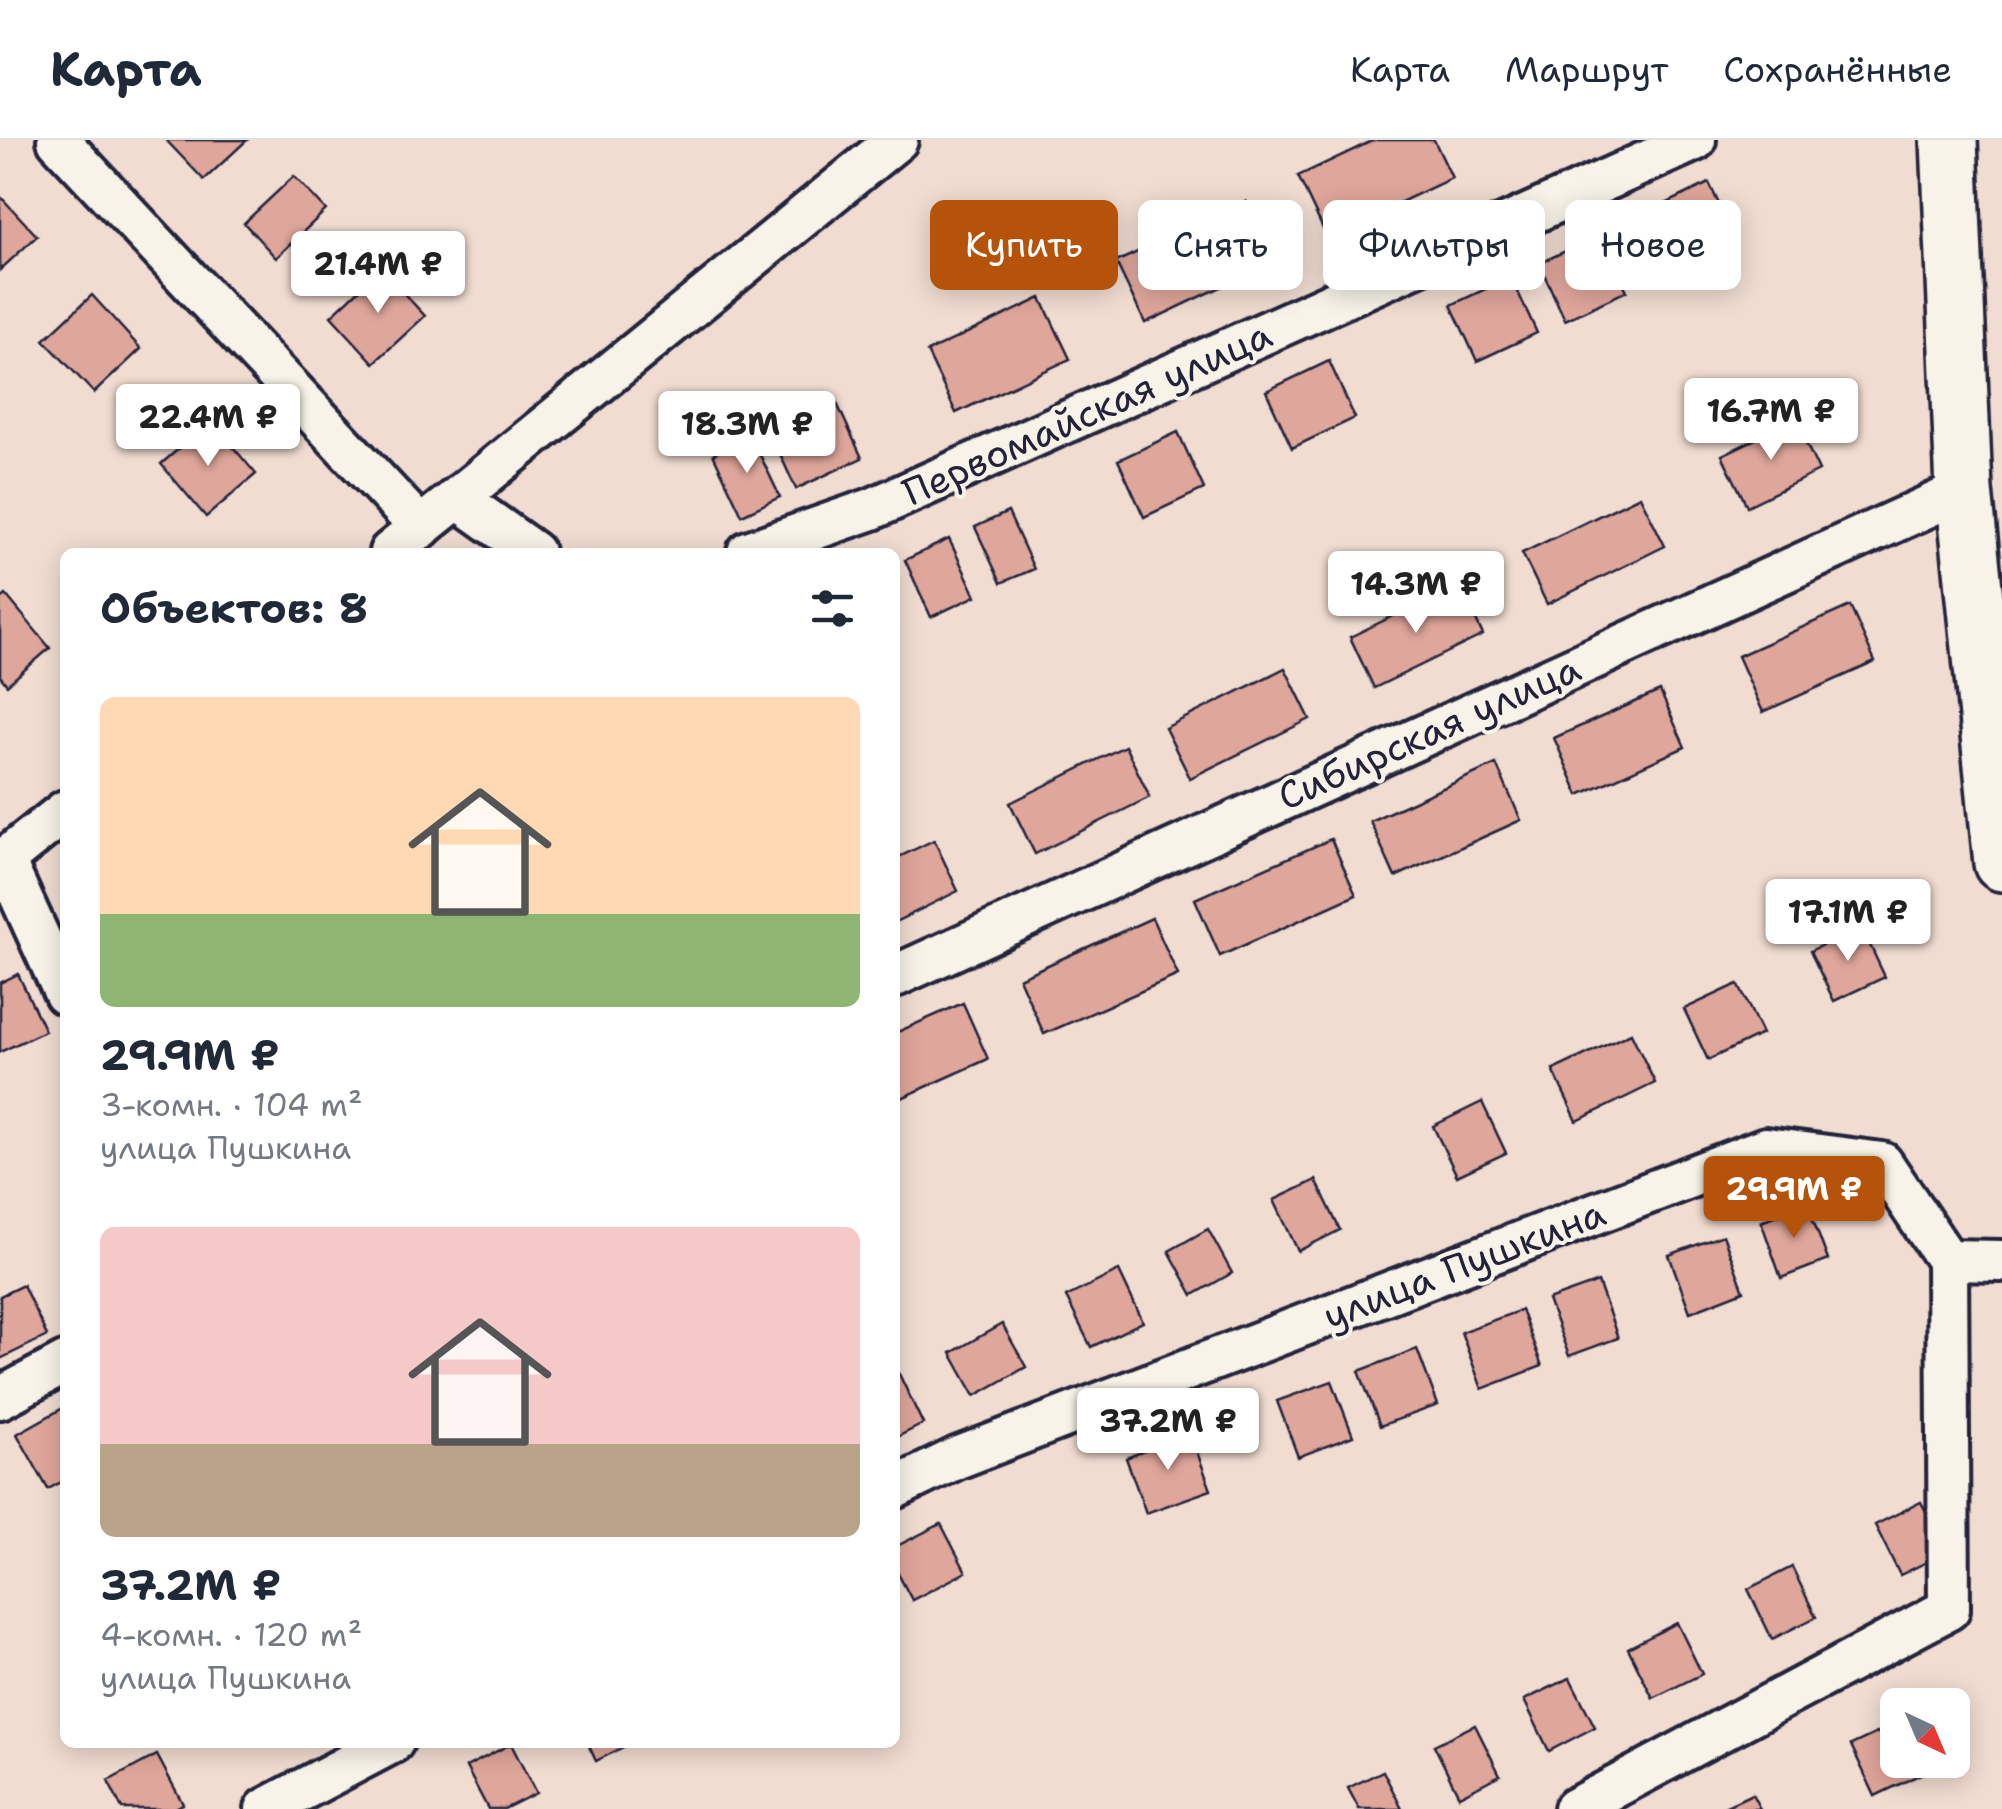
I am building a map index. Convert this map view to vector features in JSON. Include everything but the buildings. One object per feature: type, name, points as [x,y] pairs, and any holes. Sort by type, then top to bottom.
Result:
[{"type":"street","points":[[58,140],[405,540],[897,140]]},
{"type":"street","name":"Первомайская улица","points":[[760,548],[872,509],[1695,140]]},
{"type":"street","points":[[1950,140],[1964,490],[1990,621],[2002,863]]},
{"type":"street","name":"Сибирская улица","points":[[900,974],[1964,490]]},
{"type":"street","points":[[457,498],[527,548]]},
{"type":"street","points":[[60,815],[2,861],[60,983]]},
{"type":"street","name":"улица Пушкина","points":[[900,1486],[957,1458],[1766,1148],[1882,1163],[1947,1260]]},
{"type":"street","points":[[1574,1809],[1949,1608],[1947,1260],[2002,1261]]},
{"type":"street","points":[[0,1398],[60,1366]]},
{"type":"street","points":[[266,1809],[382,1748]]}]
